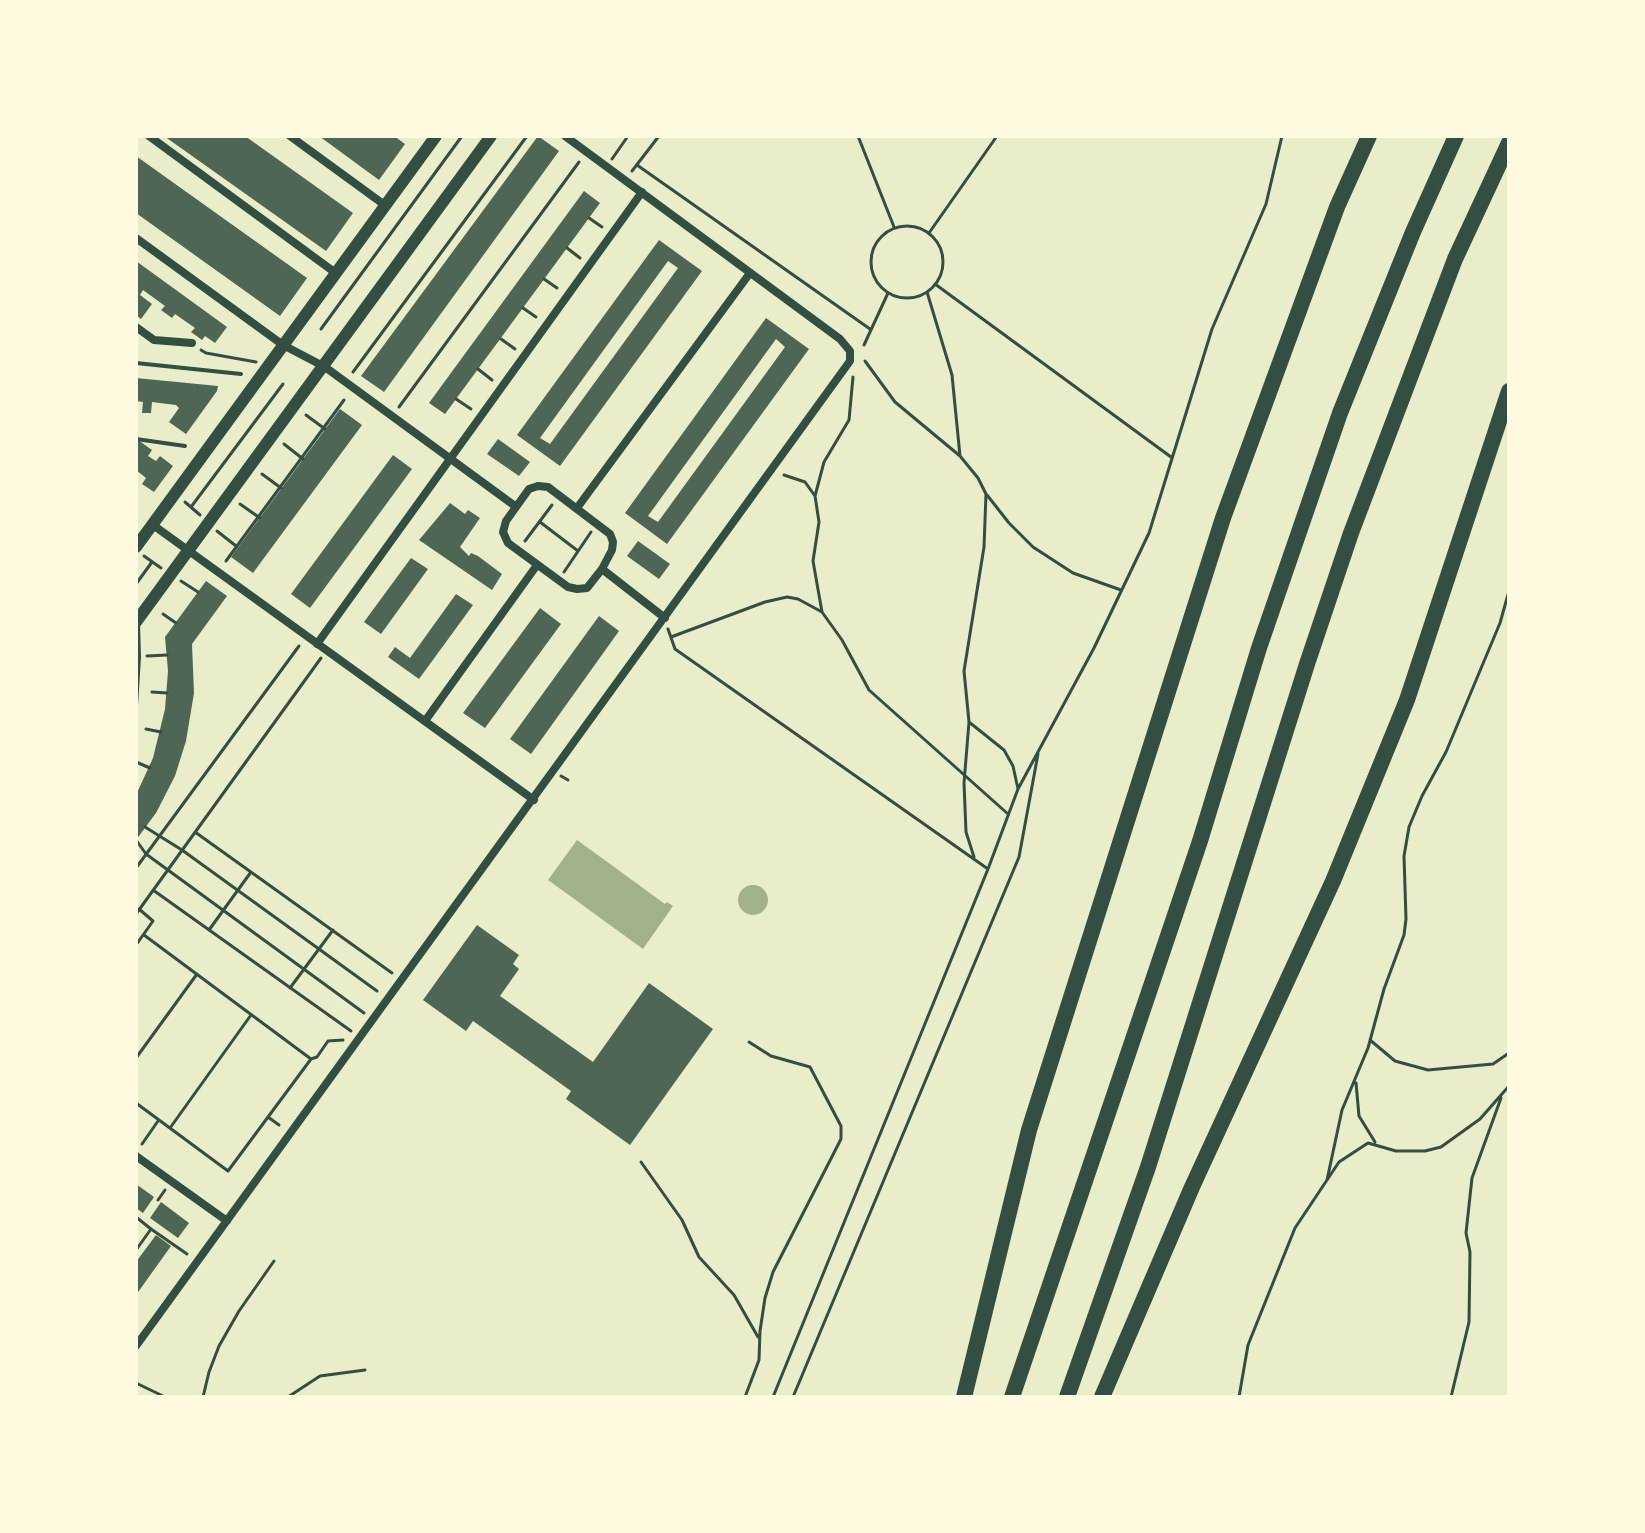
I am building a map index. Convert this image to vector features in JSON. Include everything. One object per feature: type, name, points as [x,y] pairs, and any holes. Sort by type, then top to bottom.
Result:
[{"type":"highway","points":[[964,1397],[1029,1130],[1223,518],[1331,221],[1369,136]]},
{"type":"highway","points":[[1012,1397],[1200,841],[1259,648],[1340,413],[1413,232],[1456,136]]},
{"type":"highway","points":[[1067,1397],[1148,1167],[1351,533],[1455,259],[1509,143]]},
{"type":"highway","points":[[1102,1397],[1192,1187],[1333,881],[1401,714],[1509,391]]},
{"type":"main road","points":[[140,552],[153,525],[436,136]]},
{"type":"main road","points":[[137,621],[491,136]]},
{"type":"street","points":[[149,136],[337,274]]},
{"type":"street","points":[[290,136],[386,206]]},
{"type":"street","points":[[136,1346],[850,361],[850,351],[840,339],[565,136]]},
{"type":"street","points":[[317,644],[642,192]]},
{"type":"street","points":[[136,238],[283,345],[325,367],[515,506]]},
{"type":"street","points":[[577,508],[750,273]]},
{"type":"street","points":[[136,327],[154,340],[192,343]]},
{"type":"street","points":[[538,486],[548,487],[577,508],[610,534],[613,542],[602,569],[587,588],[577,589],[568,587],[518,551],[508,543],[503,532],[515,506],[529,489],[538,486]]},
{"type":"street","points":[[153,525],[534,800]]},
{"type":"street","points":[[425,721],[537,565]]},
{"type":"street","points":[[602,569],[665,618]]},
{"type":"street","points":[[136,1156],[227,1221]]},
{"type":"lane","points":[[136,363],[241,374]]},
{"type":"lane","points":[[136,439],[185,446]]},
{"type":"lane","points":[[136,706],[139,657],[137,621]]},
{"type":"path","points":[[321,329],[462,136]]},
{"type":"path","points":[[353,372],[527,136]]},
{"type":"path","points":[[610,161],[628,136]]},
{"type":"path","points":[[629,175],[659,136]]},
{"type":"path","points":[[858,136],[894,227]]},
{"type":"path","points":[[929,233],[997,136]]},
{"type":"path","points":[[773,1397],[1018,789],[1094,648],[1149,533],[1212,329],[1266,204],[1282,136]]},
{"type":"path","points":[[399,407],[579,162]]},
{"type":"path","points":[[637,165],[870,329]]},
{"type":"path","points":[[589,218],[603,228]]},
{"type":"path","points":[[908,225],[929,233],[941,252],[941,273],[935,284],[915,297],[888,293],[877,283],[871,270],[871,257],[878,239],[894,227],[908,225]]},
{"type":"path","points":[[567,248],[581,258]]},
{"type":"path","points":[[544,279],[559,289]]},
{"type":"path","points":[[935,284],[1172,458]]},
{"type":"path","points":[[927,292],[952,375],[960,456]]},
{"type":"path","points":[[864,345],[888,293]]},
{"type":"path","points":[[523,308],[537,318]]},
{"type":"path","points":[[501,339],[515,349]]},
{"type":"path","points":[[192,343],[206,353],[250,359],[268,367]]},
{"type":"path","points":[[865,361],[895,402],[960,456],[1009,523],[1033,547],[1073,573],[1121,590]]},
{"type":"path","points":[[478,369],[492,380]]},
{"type":"path","points":[[853,377],[849,420],[824,462],[815,496],[819,522],[813,561],[822,612],[842,640],[869,690],[1008,814]]},
{"type":"path","points":[[191,507],[283,384]]},
{"type":"path","points":[[456,399],[471,409]]},
{"type":"path","points":[[226,561],[344,400]]},
{"type":"path","points":[[306,415],[324,428]]},
{"type":"path","points":[[284,444],[302,458]]},
{"type":"path","points":[[261,473],[280,488]]},
{"type":"path","points":[[784,475],[805,482],[815,496]]},
{"type":"path","points":[[975,860],[966,832],[965,777],[969,722],[964,671],[984,547],[986,494]]},
{"type":"path","points":[[518,551],[559,495]]},
{"type":"path","points":[[185,502],[200,515]]},
{"type":"path","points":[[239,503],[259,517]]},
{"type":"path","points":[[540,522],[578,551]]},
{"type":"path","points":[[559,580],[597,524]]},
{"type":"path","points":[[217,531],[237,548]]},
{"type":"path","points":[[140,552],[161,568]]},
{"type":"path","points":[[136,584],[152,562]]},
{"type":"path","points":[[180,580],[198,592]]},
{"type":"path","points":[[1327,1180],[1342,1110],[1370,1040],[1404,935],[1404,856],[1409,827],[1446,752],[1503,613],[1509,591]]},
{"type":"path","points":[[671,637],[765,602],[787,597],[798,599],[822,612]]},
{"type":"path","points":[[1503,613],[1509,613]]},
{"type":"path","points":[[163,614],[176,623]]},
{"type":"path","points":[[665,618],[675,649],[988,869]]},
{"type":"path","points":[[136,868],[301,643]]},
{"type":"path","points":[[139,657],[167,655]]},
{"type":"path","points":[[136,945],[153,921],[138,912],[321,658]]},
{"type":"path","points":[[152,692],[167,693]]},
{"type":"path","points":[[969,722],[1004,750],[1013,766],[1018,789]]},
{"type":"path","points":[[146,729],[161,732]]},
{"type":"path","points":[[793,1397],[1019,857],[1038,751]]},
{"type":"path","points":[[136,762],[150,768]]},
{"type":"path","points":[[145,827],[182,850],[379,992]]},
{"type":"path","points":[[195,832],[392,973]]},
{"type":"path","points":[[136,840],[146,854],[364,1013]]},
{"type":"path","points":[[209,930],[251,872]]},
{"type":"path","points":[[136,1103],[228,1171],[311,1059],[317,1057],[328,1041],[343,1040],[351,1031],[153,890]]},
{"type":"path","points":[[290,988],[333,930]]},
{"type":"path","points":[[144,935],[311,1059]]},
{"type":"path","points":[[136,1058],[197,974]]},
{"type":"path","points":[[170,1128],[251,1015]]},
{"type":"path","points":[[1370,1040],[1395,1061],[1428,1070],[1493,1064],[1509,1053]]},
{"type":"path","points":[[745,1397],[759,1360],[765,1298],[773,1272],[841,1139],[841,1126],[810,1067],[771,1056],[749,1042]]},
{"type":"path","points":[[1356,1079],[1359,1116],[1376,1143]]},
{"type":"path","points":[[1239,1397],[1248,1345],[1295,1228],[1339,1162],[1368,1143],[1396,1151],[1425,1151],[1441,1147],[1480,1119],[1509,1086]]},
{"type":"path","points":[[1451,1397],[1469,1322],[1470,1252],[1466,1233],[1472,1178],[1503,1095]]},
{"type":"path","points":[[268,1117],[279,1125]]},
{"type":"path","points":[[142,1144],[159,1120]]},
{"type":"path","points":[[641,1162],[682,1220],[699,1257],[734,1295],[760,1340]]},
{"type":"path","points":[[158,1200],[165,1190]]},
{"type":"path","points":[[143,1222],[147,1216]]},
{"type":"path","points":[[136,1217],[187,1254]]},
{"type":"path","points":[[136,1250],[151,1229]]},
{"type":"path","points":[[203,1397],[219,1346],[274,1261]]},
{"type":"path","points":[[288,1397],[320,1376],[365,1370]]},
{"type":"path","points":[[136,1383],[165,1397]]},
{"type":"shaded area","points":[[577,840],[665,904],[667,902],[673,906],[643,949],[548,880]]},
{"type":"shaded area","points":[[753,885],[759,886],[767,894],[767,906],[759,914],[753,915],[747,914],[739,906],[738,900],[739,894],[747,886]]},
{"type":"building","points":[[164,136],[245,136],[353,213],[326,251]]},
{"type":"building","points":[[319,136],[394,136],[405,144],[379,180]]},
{"type":"building","points":[[538,136],[559,151],[384,392],[361,376]]},
{"type":"building","points":[[136,156],[307,278],[280,316],[136,213]]},
{"type":"building","points":[[584,191],[600,203],[445,414],[429,403]]},
{"type":"building","points":[[659,240],[702,271],[560,466],[517,435]],"holes":[[[668,261],[678,268],[550,444],[540,438]]]},
{"type":"building","points":[[136,261],[227,327],[215,343],[205,336],[202,340],[191,332],[195,328],[175,314],[172,318],[161,310],[165,306],[143,290],[140,295],[152,304],[141,319],[136,315]]},
{"type":"building","points":[[766,318],[809,349],[667,544],[625,513]],"holes":[[[776,339],[785,347],[658,522],[648,516]]]},
{"type":"building","points":[[136,378],[218,386],[186,434],[169,422],[179,408],[176,405],[152,402],[151,413],[142,413],[143,402],[136,401]]},
{"type":"building","points":[[340,409],[362,425],[253,573],[231,557]]},
{"type":"building","points":[[498,439],[530,462],[519,476],[487,454]]},
{"type":"building","points":[[138,440],[152,450],[148,456],[156,461],[160,456],[173,466],[154,492],[142,484],[146,478],[136,470]]},
{"type":"building","points":[[393,455],[412,469],[310,608],[291,594]]},
{"type":"building","points":[[450,503],[465,514],[468,510],[480,518],[460,547],[469,556],[471,553],[478,556],[502,574],[492,590],[419,540]]},
{"type":"building","points":[[638,541],[670,564],[659,579],[627,556]]},
{"type":"building","points":[[411,558],[428,569],[381,634],[364,622]]},
{"type":"building","points":[[206,581],[227,596],[192,644],[194,693],[186,741],[175,776],[156,813],[136,840],[136,795],[153,758],[165,709],[168,671],[165,637]]},
{"type":"building","points":[[456,594],[473,605],[419,679],[388,657],[395,647],[410,658]]},
{"type":"building","points":[[540,608],[561,624],[485,728],[463,713]]},
{"type":"building","points":[[599,616],[619,631],[531,754],[510,739]]},
{"type":"building","points":[[477,925],[519,955],[513,964],[519,969],[500,996],[593,1062],[649,983],[713,1029],[630,1145],[566,1099],[571,1091],[473,1021],[466,1031],[423,1000]]},
{"type":"building","points":[[136,1184],[154,1197],[143,1213],[136,1208]]},
{"type":"building","points":[[161,1202],[189,1223],[178,1238],[150,1218]]},
{"type":"building","points":[[156,1235],[171,1246],[136,1295],[136,1262]]}]
